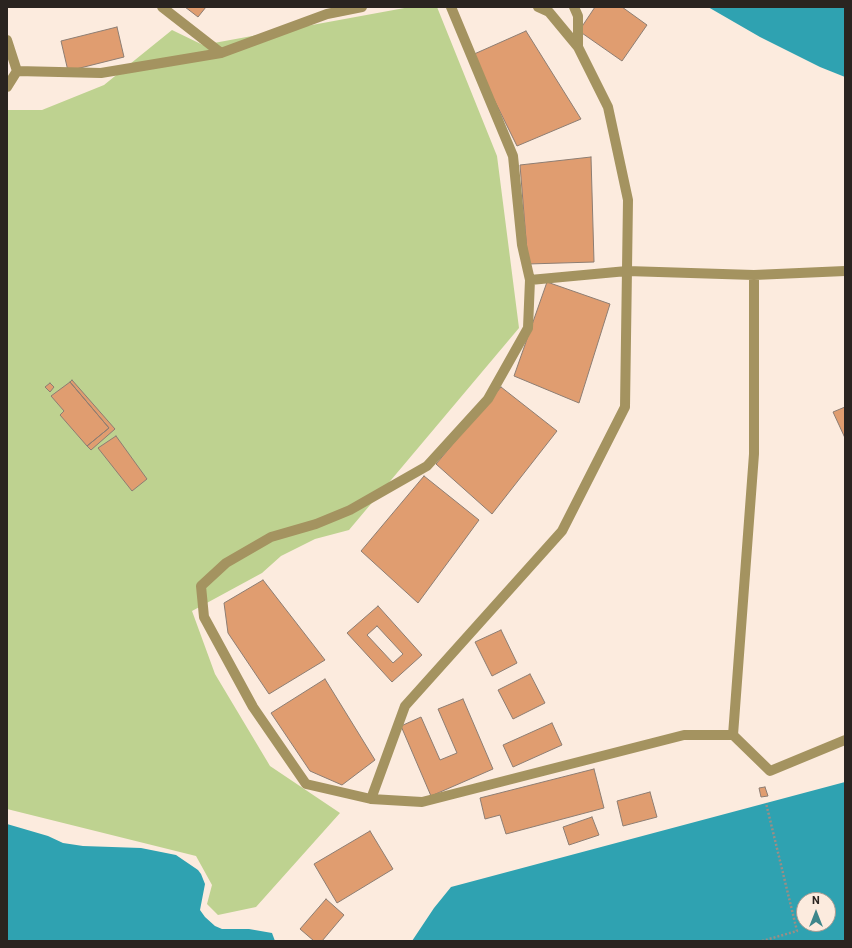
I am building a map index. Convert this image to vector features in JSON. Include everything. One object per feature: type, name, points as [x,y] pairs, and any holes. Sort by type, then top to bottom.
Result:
[{"type":"lane","points":[[162,7],[221,53]]},
{"type":"lane","points":[[17,71],[101,73],[221,53],[327,14],[362,7]]},
{"type":"lane","points":[[452,7],[512,156],[522,245],[530,280],[528,328],[488,399],[427,466],[350,510],[316,524],[271,537],[226,563],[200,586],[204,617],[253,707],[306,784],[371,799],[422,802],[684,735],[733,735],[770,771],[845,740]]},
{"type":"lane","points":[[371,799],[405,706],[562,531],[625,407],[628,200],[608,107],[578,47],[549,12],[538,7]]},
{"type":"lane","points":[[574,7],[578,16],[578,47]]},
{"type":"lane","points":[[7,40],[17,71],[7,87]]},
{"type":"lane","points":[[530,280],[627,271],[754,275],[845,271]]},
{"type":"lane","points":[[733,735],[754,454],[754,275]]},
{"type":"path","points":[[762,941],[797,931],[766,803]]},
{"type":"green space","points":[[410,7],[437,7],[497,156],[519,328],[349,530],[315,539],[281,556],[262,573],[192,611],[215,674],[270,766],[340,813],[256,907],[218,915],[207,904],[212,885],[196,856],[7,809],[7,110],[42,110],[104,85],[172,30],[203,45]]},
{"type":"water","points":[[708,7],[845,7],[845,77],[820,67],[760,37]]},
{"type":"water","points":[[845,782],[845,941],[412,941],[434,908],[451,887]]},
{"type":"water","points":[[7,824],[48,836],[63,843],[83,846],[141,848],[176,855],[198,870],[201,874],[205,884],[200,910],[215,926],[222,929],[249,929],[272,933],[275,941],[7,941]]},
{"type":"building","points":[[185,7],[206,7],[198,17]]},
{"type":"building","points":[[595,7],[622,7],[647,25],[622,61],[579,31]]},
{"type":"building","points":[[117,27],[124,57],[68,71],[61,41]]},
{"type":"building","points":[[526,31],[581,119],[517,146],[472,55]]},
{"type":"building","points":[[591,157],[594,262],[528,264],[520,165]]},
{"type":"building","points":[[547,282],[610,304],[579,403],[514,376]]},
{"type":"building","points":[[72,380],[115,429],[91,450],[87,446],[109,428],[70,382]]},
{"type":"building","points":[[70,382],[109,428],[87,446],[60,415],[64,411],[51,396]]},
{"type":"building","points":[[50,383],[54,387],[50,392],[45,387]]},
{"type":"building","points":[[501,387],[557,431],[492,514],[436,464]]},
{"type":"building","points":[[845,407],[845,438],[833,412]]},
{"type":"building","points":[[116,436],[147,479],[132,491],[98,448]]},
{"type":"building","points":[[424,476],[479,520],[418,603],[361,551]]},
{"type":"building","points":[[263,580],[325,660],[269,694],[228,633],[224,603]]},
{"type":"building","points":[[378,606],[422,655],[392,682],[347,633]]},
{"type":"building","points":[[377,626],[403,654],[393,663],[367,635]]},
{"type":"building","points":[[501,630],[517,663],[492,676],[475,642]]},
{"type":"building","points":[[530,674],[545,703],[513,719],[498,690]]},
{"type":"building","points":[[325,679],[375,760],[342,785],[310,771],[271,713]]},
{"type":"building","points":[[463,699],[493,769],[431,796],[401,726],[421,717],[440,760],[457,753],[438,709]]},
{"type":"building","points":[[552,723],[562,745],[513,767],[503,745]]},
{"type":"building","points":[[594,769],[604,808],[506,834],[500,815],[485,819],[480,798]]},
{"type":"building","points":[[765,787],[768,796],[761,797],[759,788]]},
{"type":"building","points":[[650,792],[657,817],[623,826],[617,801]]},
{"type":"building","points":[[592,817],[599,835],[569,845],[563,827]]},
{"type":"building","points":[[370,831],[393,869],[337,903],[314,864]]},
{"type":"building","points":[[326,899],[344,915],[322,941],[314,941],[300,929]]}]
